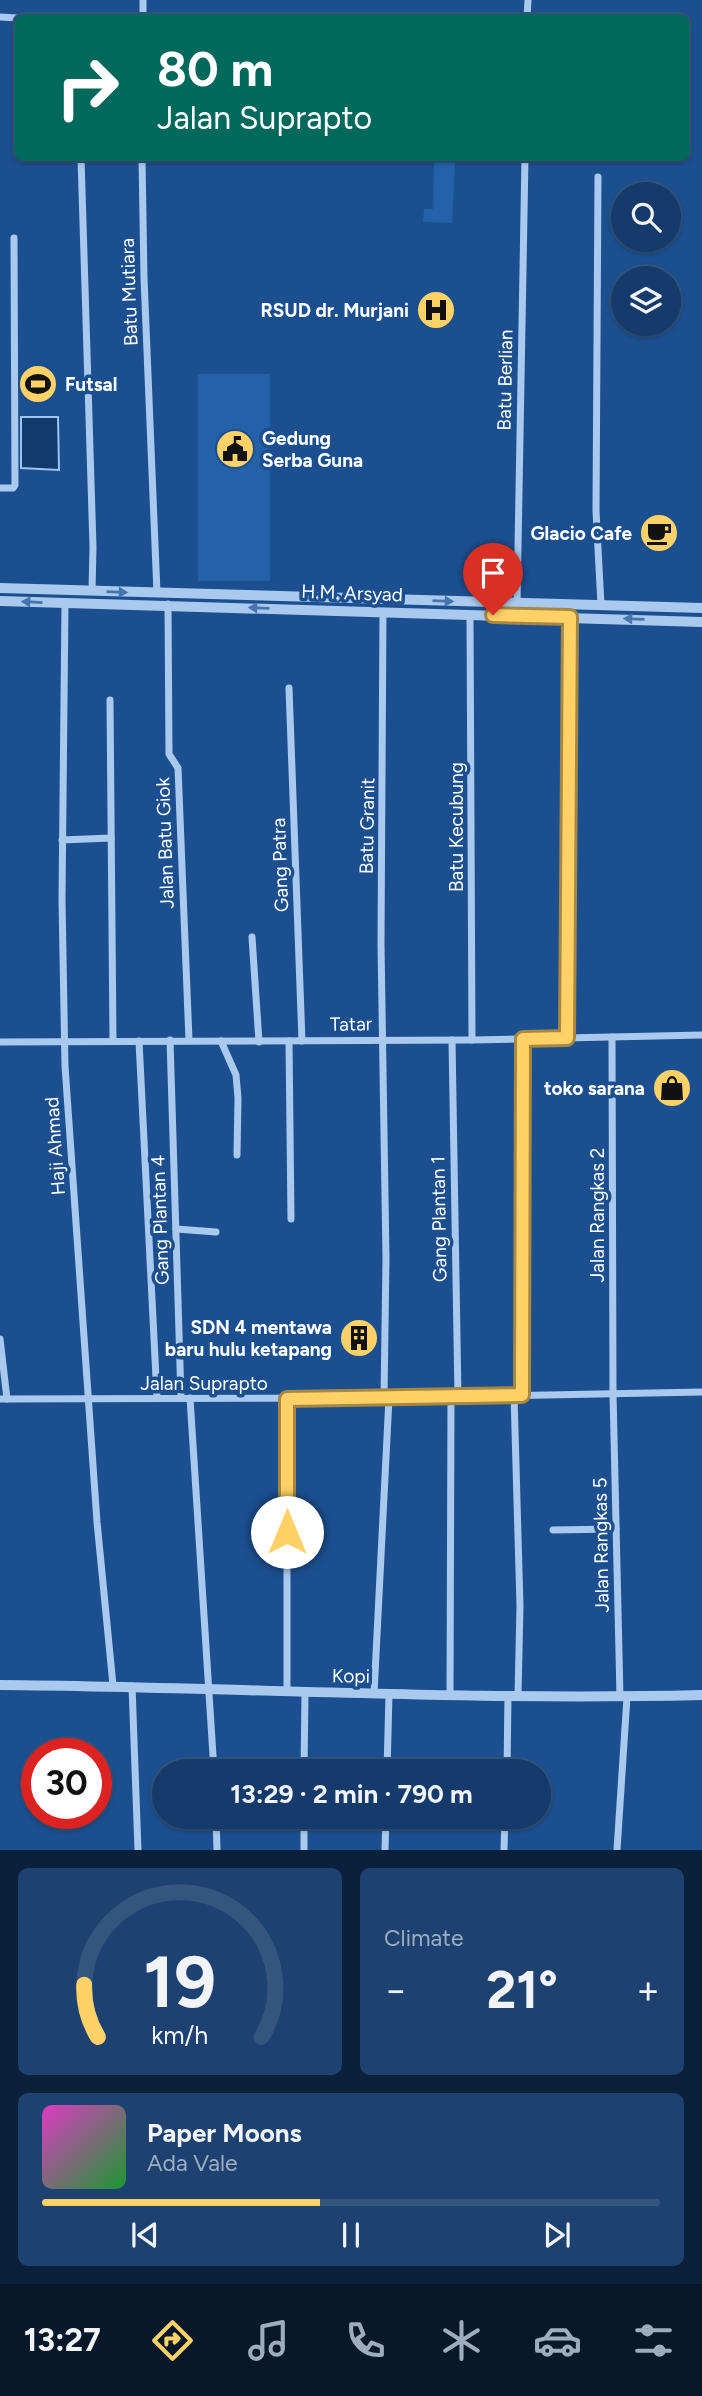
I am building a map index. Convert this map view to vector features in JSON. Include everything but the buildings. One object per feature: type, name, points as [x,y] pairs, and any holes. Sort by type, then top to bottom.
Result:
[{"type":"street","points":[[81,161],[92,590]]},
{"type":"street","name":"Batu Mutiara","points":[[142,161],[157,593]]},
{"type":"street","name":"Batu Berlian","points":[[517,603],[525,161]]},
{"type":"street","points":[[598,177],[596,511],[601,606]]},
{"type":"street","points":[[0,488],[13,488],[15,485],[14,238]]},
{"type":"street","name":"H.M. Arsyad","points":[[0,588],[702,608]]},
{"type":"street","name":"H.M. Arsyad","points":[[0,601],[702,622]]},
{"type":"street","name":"Haji Ahmad","points":[[65,603],[62,840],[64,1041],[102,1584],[113,1685]]},
{"type":"street","name":"Jalan Batu Giok","points":[[168,604],[169,754],[178,768],[190,1040]]},
{"type":"street","name":"Batu Granit","points":[[373,1694],[386,1398],[382,1040],[383,612]]},
{"type":"street","name":"Batu Kecubung","points":[[470,614],[472,1040]]},
{"type":"street","points":[[567,1038],[570,617]]},
{"type":"street","name":"Gang Patra","points":[[289,688],[302,1041]]},
{"type":"street","points":[[110,700],[113,1041]]},
{"type":"street","points":[[62,840],[111,838]]},
{"type":"street","points":[[252,937],[259,1042]]},
{"type":"street","name":"Tatar","points":[[0,1042],[472,1040],[702,1035]]},
{"type":"street","name":"Jalan Rangkas 2","points":[[612,1037],[612,1393]]},
{"type":"street","points":[[508,1759],[520,1606],[518,1395],[523,1039]]},
{"type":"street","name":"Gang Plantan 4","points":[[170,1040],[176,1229],[186,1398],[213,1759]]},
{"type":"street","name":"Gang Plantan 1","points":[[450,1695],[454,1396],[452,1040]]},
{"type":"street","points":[[139,1041],[157,1398]]},
{"type":"street","points":[[221,1041],[236,1075],[237,1155]]},
{"type":"street","points":[[289,1041],[291,1219]]},
{"type":"street","points":[[176,1229],[216,1232]]},
{"type":"street","points":[[0,1339],[4,1399]]},
{"type":"street","name":"Jalan Suprapto","points":[[4,1399],[287,1399],[702,1392]]},
{"type":"street","name":"Jalan Rangkas 5","points":[[612,1393],[624,1697],[617,1850]]},
{"type":"street","points":[[287,1399],[287,1692]]},
{"type":"street","points":[[553,1530],[616,1529]]},
{"type":"street","name":"Kopi","points":[[0,1685],[113,1685],[389,1695],[702,1695]]},
{"type":"street","points":[[132,1686],[138,1850]]},
{"type":"street","points":[[304,1759],[305,1693]]},
{"type":"street","points":[[387,1759],[389,1695]]},
{"type":"street","points":[[217,1829],[218,1850]]},
{"type":"street","points":[[304,1829],[304,1850]]},
{"type":"street","points":[[385,1850],[386,1829]]},
{"type":"street","points":[[504,1850],[505,1829]]},
{"type":"shaded area","points":[[434,161],[454,161],[452,223],[423,222],[424,209],[433,209]]},
{"type":"shaded area","points":[[198,374],[270,374],[270,581],[198,581]]},
{"type":"shaded area","points":[[21,417],[58,417],[59,470],[21,468]]},
{"type":"place","name":"RSUD dr. Murjani","points":[[436,310]]},
{"type":"place","name":"Futsal","points":[[38,384]]},
{"type":"place","name":"Gedung Serba Guna","points":[[235,449]]},
{"type":"place","name":"Glacio Cafe","points":[[659,533]]},
{"type":"place","name":"toko sarana","points":[[672,1088]]},
{"type":"place","name":"SDN 4 mentawa baru hulu ketapang","points":[[359,1338]]},
{"type":"route","points":[[287,1532],[287,1399],[522,1395],[523,1039],[567,1038],[570,617],[493,615]]}]
